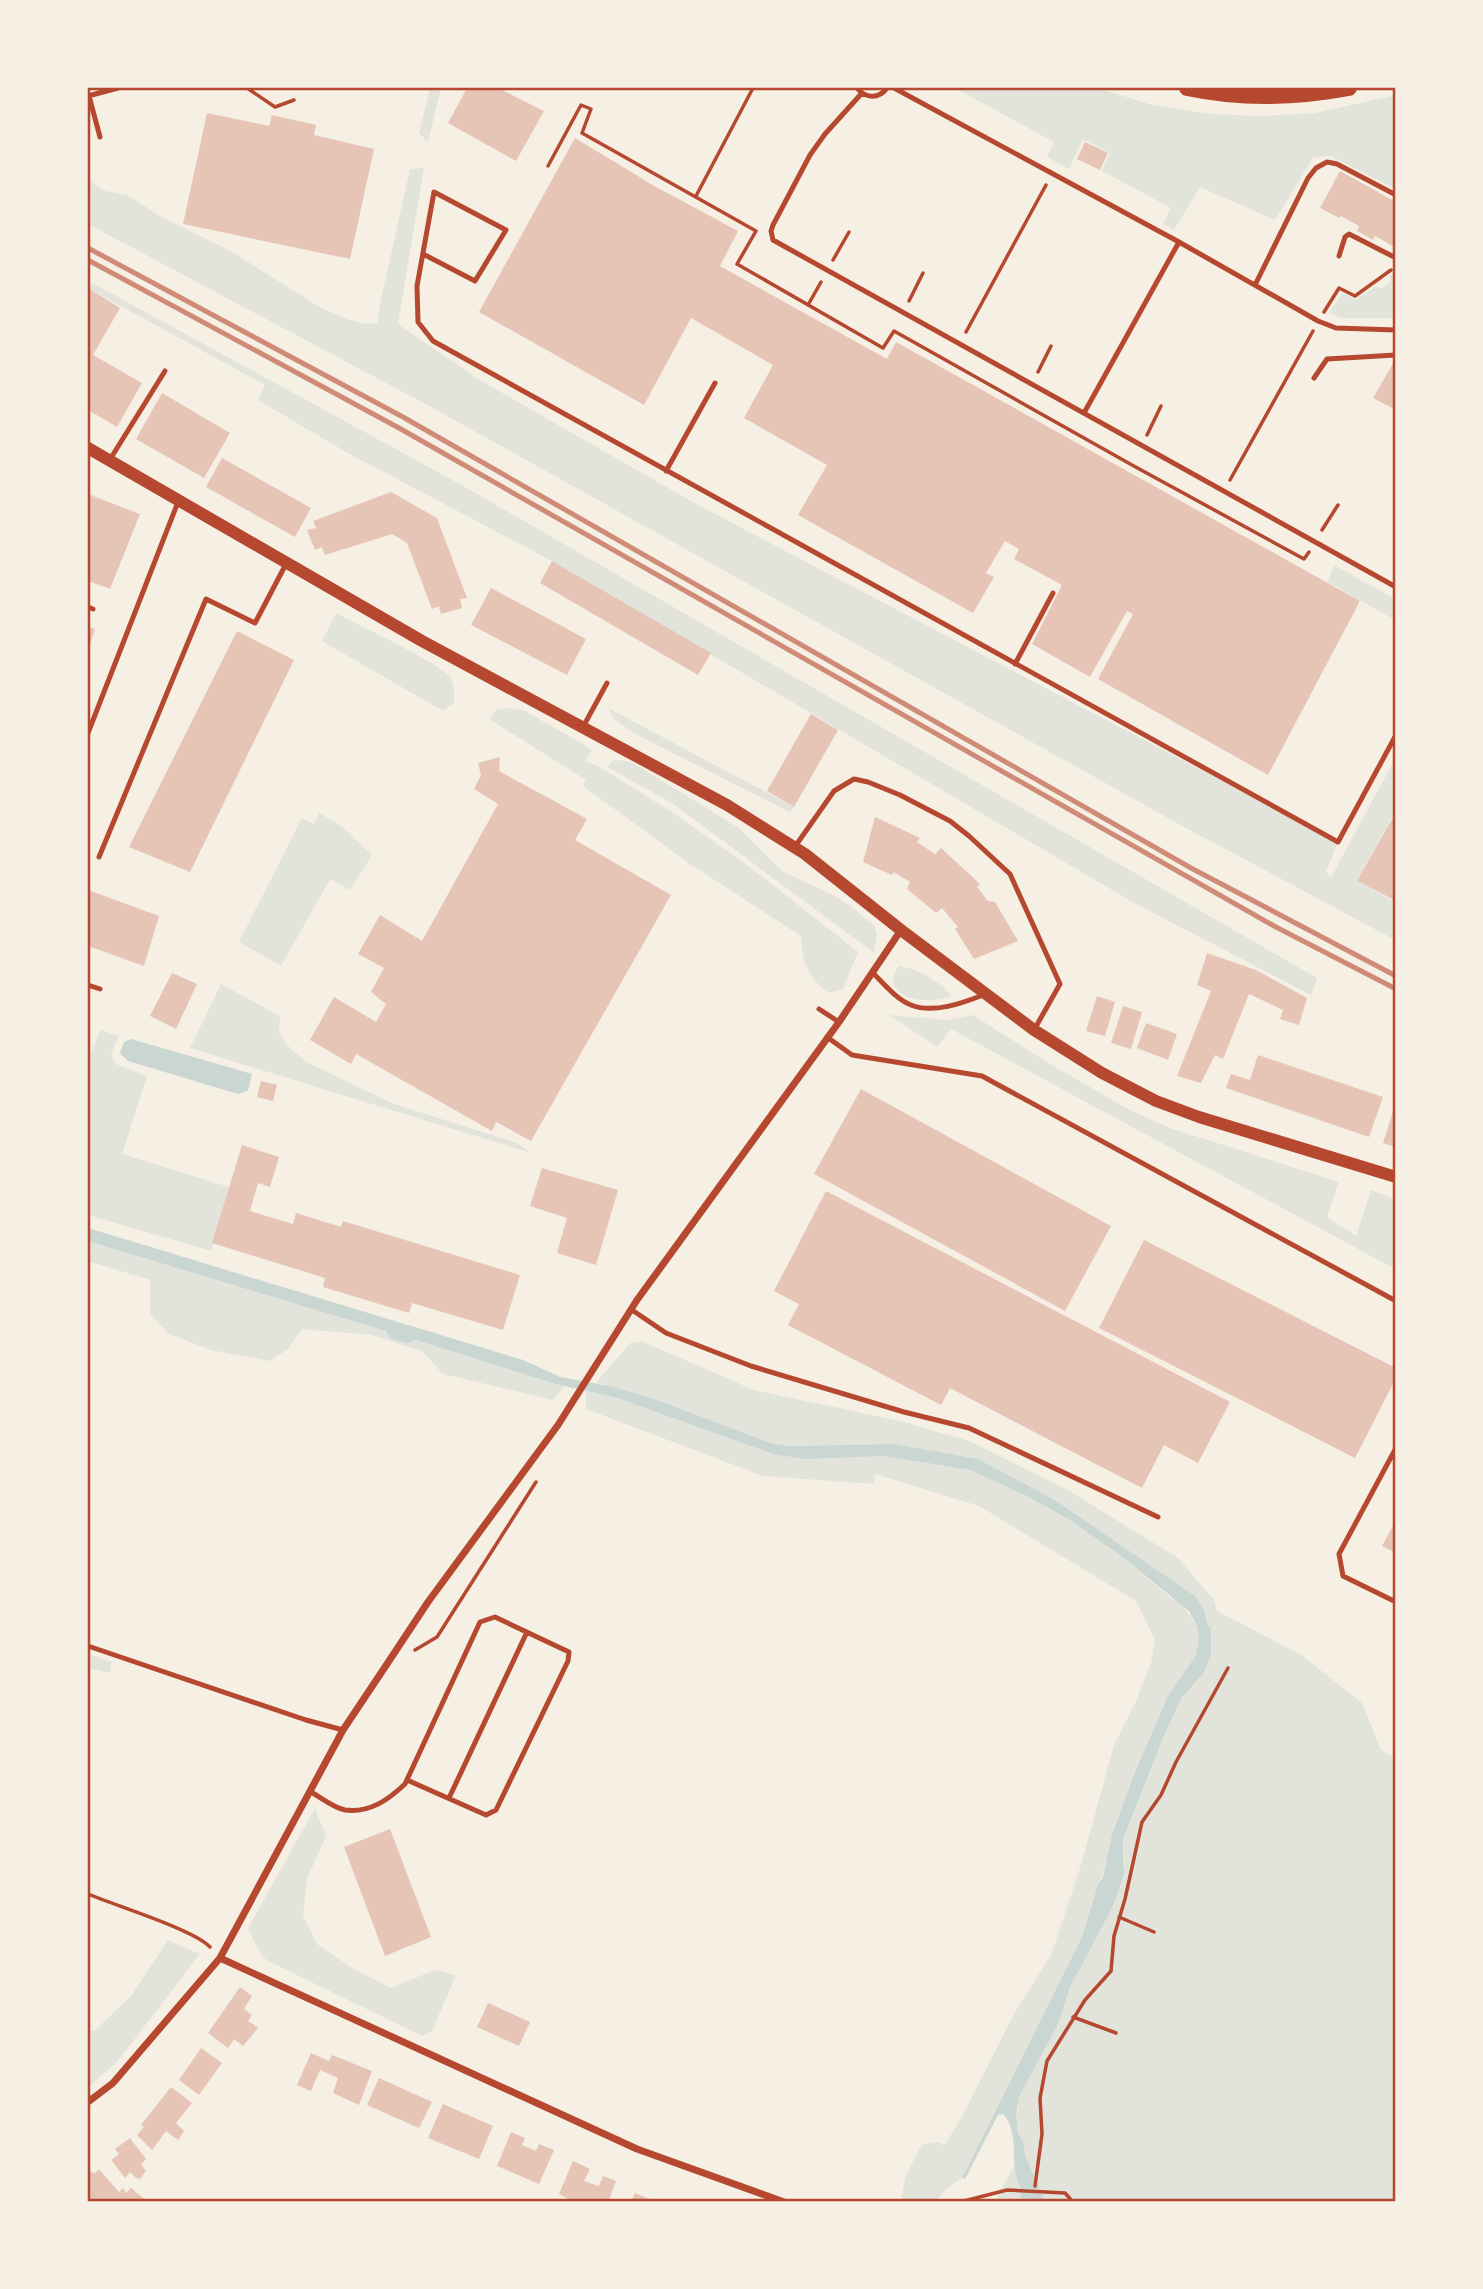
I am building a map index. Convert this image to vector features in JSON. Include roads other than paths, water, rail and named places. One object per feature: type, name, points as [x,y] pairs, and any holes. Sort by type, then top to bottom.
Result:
[{"type":"main road","points":[[1187,88],[1246,95],[1300,94],[1349,88]]},
{"type":"street","points":[[88,449],[422,641],[727,805],[794,848],[1034,1030],[1102,1073],[1156,1101],[1199,1117],[1395,1177]]},
{"type":"street","points":[[88,2102],[113,2083],[220,1958],[343,1730],[428,1602],[558,1425],[632,1310],[839,1022],[901,930]]},
{"type":"street","points":[[220,1958],[637,2149],[784,2202]]},
{"type":"lane","points":[[100,137],[88,96],[118,88]]},
{"type":"lane","points":[[887,88],[884,93],[875,97],[860,90],[825,134],[810,155],[777,216],[771,236],[773,240],[1395,587]]},
{"type":"lane","points":[[894,88],[1318,321],[1336,328],[1395,330]]},
{"type":"lane","points":[[1255,285],[1289,212],[1316,168],[1327,162],[1346,168],[1395,195]]},
{"type":"lane","points":[[423,254],[475,281],[506,230],[434,192],[417,286],[418,323],[433,341],[1338,842],[1395,735]]},
{"type":"lane","points":[[1339,256],[1345,237],[1349,234],[1395,258]]},
{"type":"lane","points":[[1084,413],[1178,242]]},
{"type":"lane","points":[[1314,378],[1327,359],[1395,355]]},
{"type":"lane","points":[[109,461],[165,371]]},
{"type":"lane","points":[[666,471],[715,383]]},
{"type":"lane","points":[[88,733],[178,502]]},
{"type":"lane","points":[[99,857],[206,599],[254,623],[286,564]]},
{"type":"lane","points":[[1015,664],[1053,593]]},
{"type":"lane","points":[[583,727],[607,683]]},
{"type":"lane","points":[[794,848],[834,791],[854,779],[900,795],[950,821],[1010,874],[1059,984],[1034,1030]]},
{"type":"lane","points":[[872,972],[911,1006],[931,1008],[951,1005],[986,993]]},
{"type":"lane","points":[[88,985],[100,989]]},
{"type":"lane","points":[[819,1009],[839,1022]]},
{"type":"lane","points":[[827,1037],[852,1055],[982,1076],[1395,1301]]},
{"type":"lane","points":[[632,1310],[666,1333],[751,1366],[904,1412],[969,1428],[1158,1517]]},
{"type":"lane","points":[[1395,1448],[1339,1554],[1343,1576],[1395,1602]]},
{"type":"lane","points":[[310,1792],[344,1810],[373,1808],[390,1798],[407,1780],[480,1622],[495,1617],[569,1652],[568,1661],[496,1810],[486,1815],[407,1780]]},
{"type":"lane","points":[[449,1798],[527,1632]]},
{"type":"lane","points":[[88,1646],[343,1730]]},
{"type":"railway","points":[[88,248],[403,417],[1191,868],[1396,976]]},
{"type":"railway","points":[[88,260],[399,428],[1274,926],[1396,989]]}]
